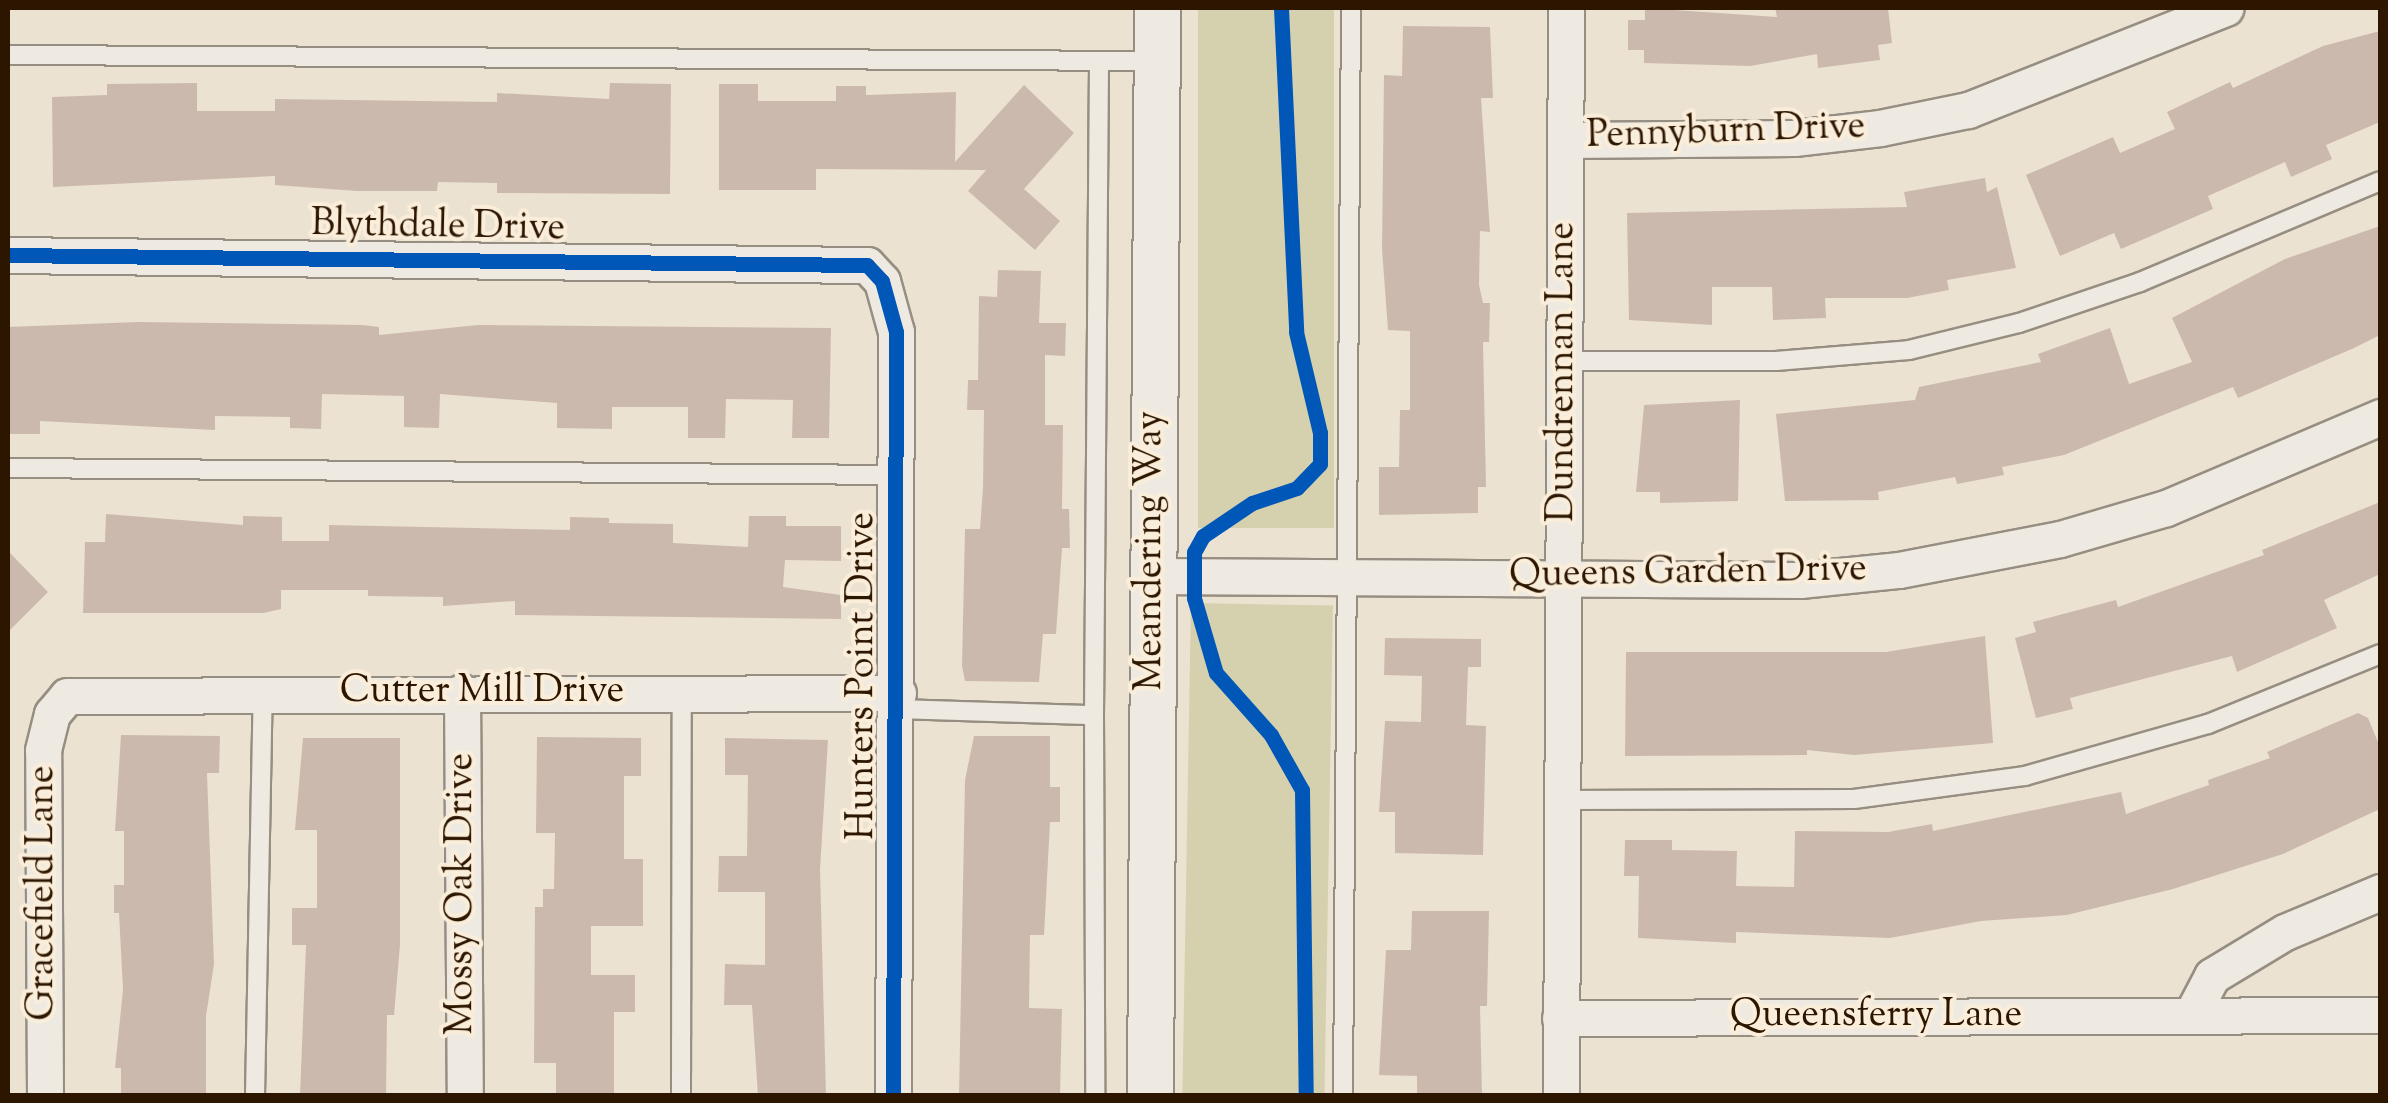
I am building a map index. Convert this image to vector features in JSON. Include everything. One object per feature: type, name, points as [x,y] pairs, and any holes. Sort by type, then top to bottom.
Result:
[{"type":"street","name":"Meandering Way","points":[[1150,1096],[1157,8]]},
{"type":"street","name":"Dundrennan Lane","points":[[1561,1096],[1566,8]]},
{"type":"street","name":"Pennyburn Drive","points":[[1565,140],[1794,138],[1880,128],[1968,110],[2226,8]]},
{"type":"street","name":"Blythdale Drive","points":[[8,256],[867,265]]},
{"type":"street","name":"Hunters Point Drive","points":[[867,265],[882,281],[896,332],[898,701],[893,1096]]},
{"type":"street","name":"Queens Garden Drive","points":[[1151,576],[1800,580],[1982,555],[2166,508],[2380,417]]},
{"type":"street","name":"Cutter Mill Drive","points":[[67,696],[263,692],[682,693],[898,701]]},
{"type":"street","name":"Mossy Oak Drive","points":[[462,692],[465,1096]]},
{"type":"street","name":"Gracefield Lane","points":[[44,1096],[43,750],[52,714],[67,696]]},
{"type":"street","points":[[2191,1016],[2212,976],[2284,932],[2380,892]]},
{"type":"street","name":"Queensferry Lane","points":[[1560,1018],[2380,1015]]},
{"type":"lane","points":[[1343,1096],[1350,8]]},
{"type":"lane","points":[[8,56],[1156,60]]},
{"type":"lane","points":[[1095,1096],[1099,60]]},
{"type":"lane","points":[[1562,361],[1776,361],[1908,350],[2018,324],[2140,282],[2380,181]]},
{"type":"lane","points":[[8,468],[898,475]]},
{"type":"lane","points":[[1564,800],[1854,800],[2025,776],[2208,724],[2380,654]]},
{"type":"lane","points":[[255,1096],[263,692]]},
{"type":"lane","points":[[681,1096],[682,693]]},
{"type":"lane","points":[[898,701],[1094,715]]},
{"type":"shaded area","points":[[1198,8],[1334,8],[1334,528],[1198,528]]},
{"type":"shaded area","points":[[1191,603],[1333,605],[1324,1096],[1182,1095]]},
{"type":"building","points":[[1645,8],[1777,17],[1775,8],[1888,8],[1892,43],[1878,45],[1880,60],[1818,68],[1817,54],[1750,66],[1644,63],[1644,50],[1628,50],[1628,20],[1645,20]]},
{"type":"building","points":[[1403,26],[1490,27],[1493,98],[1481,98],[1490,232],[1480,231],[1479,285],[1483,303],[1490,303],[1489,342],[1483,342],[1486,487],[1478,487],[1478,513],[1379,515],[1379,467],[1399,467],[1400,410],[1410,410],[1410,331],[1388,330],[1382,249],[1384,75],[1402,76]]},
{"type":"building","points":[[2380,31],[2380,122],[2326,145],[2332,159],[2291,177],[2285,162],[2208,196],[2213,209],[2121,249],[2114,233],[2060,256],[2026,175],[2113,137],[2120,153],[2175,129],[2167,112],[2230,82],[2233,88],[2323,46]]},
{"type":"building","points":[[197,83],[197,111],[275,111],[275,99],[497,102],[497,93],[609,99],[610,83],[671,84],[670,194],[497,193],[497,183],[438,182],[437,191],[357,191],[275,185],[275,176],[53,187],[52,97],[107,95],[107,84]]},
{"type":"building","points":[[719,84],[758,84],[758,101],[836,101],[836,86],[866,86],[866,95],[956,92],[955,162],[1024,85],[1074,133],[1024,189],[1060,221],[1035,250],[968,191],[986,170],[816,169],[816,190],[719,190]]},
{"type":"building","points":[[1985,178],[1987,192],[1997,187],[2016,268],[1947,280],[1949,290],[1907,298],[1825,298],[1826,318],[1773,320],[1772,287],[1712,287],[1712,325],[1629,320],[1627,213],[1907,207],[1904,192]]},
{"type":"building","points":[[2380,226],[2380,335],[2354,348],[2238,398],[2233,387],[2064,455],[2002,467],[2004,475],[1957,484],[1955,477],[1878,492],[1879,500],[1785,501],[1776,414],[1915,400],[1919,387],[2041,362],[2038,354],[2110,328],[2129,384],[2192,362],[2172,318],[2285,259]]},
{"type":"building","points":[[998,270],[1041,271],[1039,323],[1066,323],[1065,356],[1045,355],[1045,425],[1063,425],[1062,509],[1069,509],[1070,548],[1062,548],[1056,634],[1043,634],[1039,682],[965,681],[962,666],[965,529],[980,529],[983,488],[984,410],[967,410],[968,380],[978,380],[979,296],[997,297]]},
{"type":"building","points":[[138,322],[363,325],[379,327],[379,335],[478,325],[831,328],[829,438],[792,438],[793,400],[726,399],[725,438],[688,438],[688,407],[612,407],[612,429],[557,428],[557,403],[440,394],[439,428],[404,427],[404,396],[322,394],[321,429],[290,428],[290,417],[215,416],[215,430],[40,421],[40,434],[8,434],[8,327]]},
{"type":"building","points":[[1740,400],[1738,501],[1660,503],[1660,492],[1636,492],[1644,405]]},
{"type":"building","points":[[2380,502],[2380,574],[2324,600],[2337,628],[2237,672],[2232,656],[2070,698],[2073,709],[2036,718],[2015,638],[2036,632],[2033,622],[2116,600],[2118,607],[2264,555],[2262,550]]},
{"type":"building","points":[[106,514],[243,525],[243,516],[282,517],[282,541],[329,541],[329,525],[570,530],[570,517],[609,518],[609,523],[673,524],[673,543],[748,547],[749,516],[786,516],[786,526],[841,526],[841,561],[785,560],[783,587],[841,595],[841,619],[515,615],[515,601],[443,606],[443,597],[368,596],[368,590],[281,590],[281,609],[264,613],[83,613],[85,542],[105,542]]},
{"type":"building","points":[[8,551],[48,592],[8,632]]},
{"type":"building","points":[[1985,636],[1993,743],[1854,755],[1807,750],[1807,755],[1625,756],[1626,652],[1886,652]]},
{"type":"building","points":[[1385,638],[1481,639],[1481,667],[1468,667],[1466,725],[1486,726],[1483,855],[1395,853],[1395,812],[1379,812],[1385,721],[1421,722],[1422,676],[1384,675]]},
{"type":"building","points":[[2358,713],[2368,718],[2380,747],[2380,809],[2283,854],[2173,889],[2067,915],[1981,921],[1890,938],[1736,932],[1736,943],[1638,938],[1639,876],[1624,876],[1625,840],[1672,840],[1672,850],[1737,851],[1736,886],[1794,887],[1795,831],[1888,832],[1932,824],[1933,831],[2121,792],[2126,814],[2209,785],[2208,780],[2270,758],[2267,752]]},
{"type":"building","points":[[121,735],[220,736],[219,773],[207,773],[214,964],[206,1016],[206,1096],[121,1096],[121,1068],[115,1068],[123,990],[114,885],[124,885],[124,831],[115,831]]},
{"type":"building","points":[[974,736],[1050,736],[1050,787],[1060,787],[1060,822],[1050,822],[1044,935],[1030,935],[1029,1008],[1062,1009],[1060,1096],[959,1096],[965,780]]},
{"type":"building","points":[[537,737],[641,738],[641,776],[624,776],[624,859],[643,859],[643,926],[591,926],[591,975],[635,975],[635,1012],[614,1012],[614,1096],[556,1096],[556,1063],[534,1063],[535,907],[543,907],[543,889],[554,889],[555,833],[536,833]]},
{"type":"building","points":[[303,738],[400,738],[400,945],[394,1015],[387,1015],[386,1096],[300,1096],[306,945],[292,945],[292,908],[317,908],[317,830],[295,830]]},
{"type":"building","points":[[725,738],[828,740],[820,870],[826,1096],[758,1096],[752,1005],[724,1005],[725,964],[765,965],[765,892],[718,892],[719,856],[747,856],[748,775],[725,775]]},
{"type":"building","points":[[1412,911],[1489,911],[1487,1006],[1480,1006],[1482,1096],[1417,1096],[1417,1076],[1379,1075],[1386,950],[1411,950]]},
{"type":"cycle path","points":[[1281,8],[1296,332],[1320,433],[1320,464],[1297,488],[1252,503],[1203,536],[1194,552],[1194,598],[1216,673],[1271,735],[1302,790],[1306,1096]]},
{"type":"cycle path","points":[[8,255],[867,265],[882,281],[896,332],[893,1096]]}]
